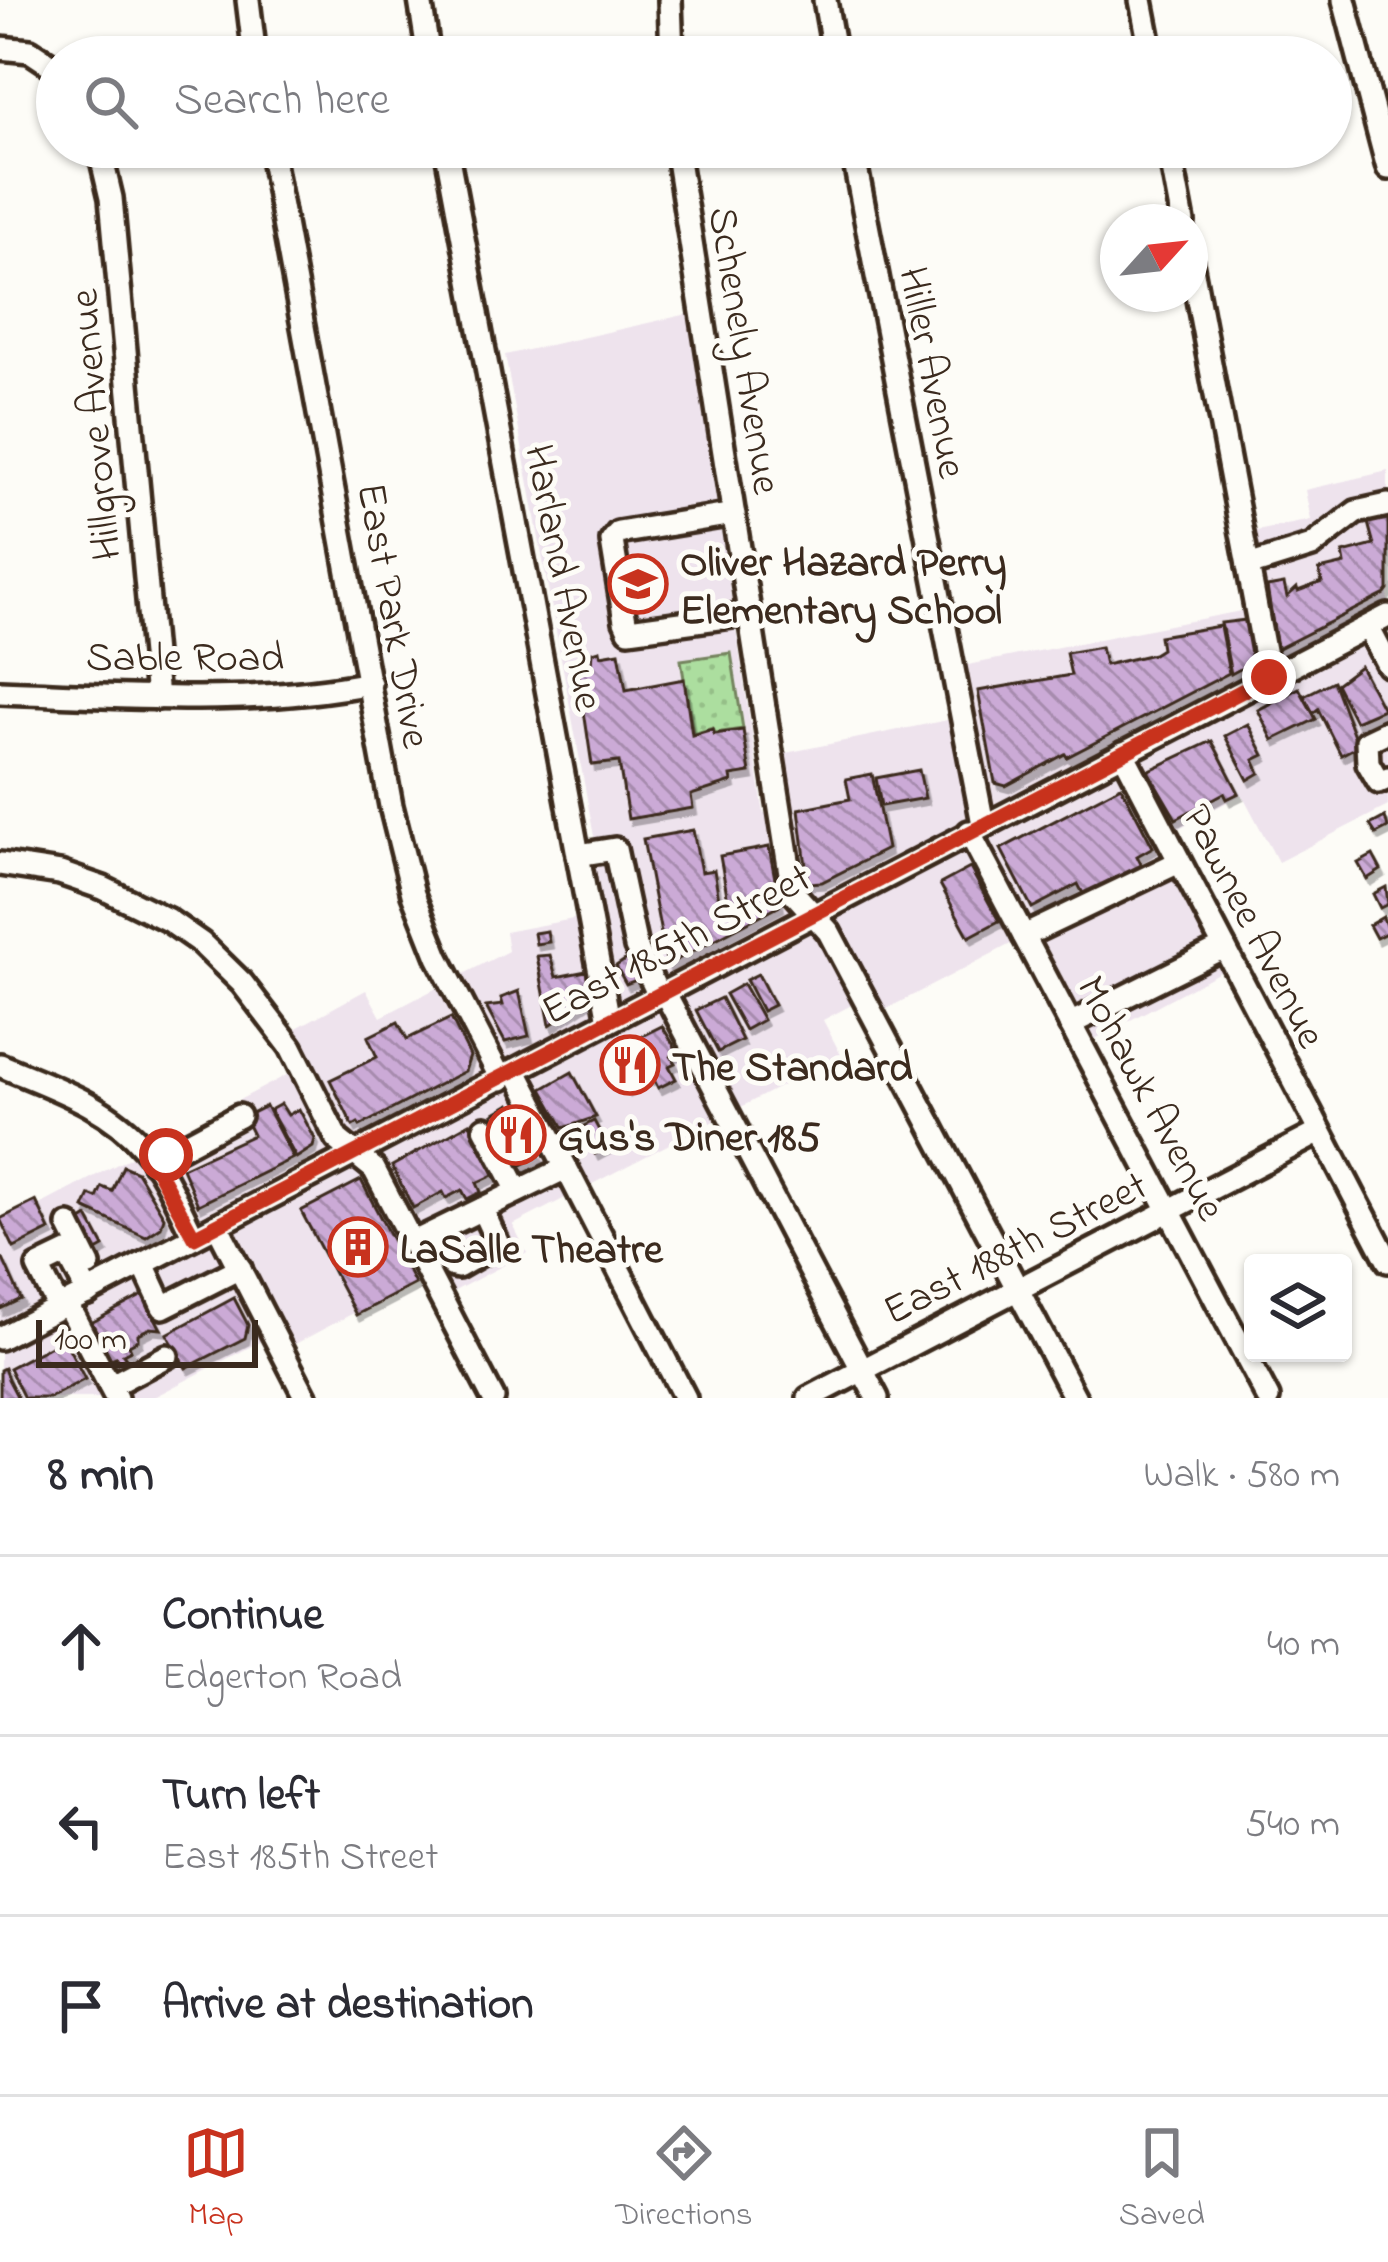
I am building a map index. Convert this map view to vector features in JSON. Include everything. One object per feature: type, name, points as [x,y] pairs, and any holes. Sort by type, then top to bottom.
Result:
[{"type":"street","points":[[248,0],[252,36]]},
{"type":"street","points":[[420,0],[426,36]]},
{"type":"street","points":[[670,0],[671,36]]},
{"type":"street","points":[[825,0],[831,36]]},
{"type":"street","points":[[1142,0],[1148,36]]},
{"type":"street","points":[[1344,0],[1388,168]]},
{"type":"street","points":[[0,48],[36,55]]},
{"type":"street","name":"Hillgrove Avenue","points":[[104,168],[111,197],[157,698]]},
{"type":"street","name":"East Park Drive","points":[[274,168],[392,806],[413,894],[438,957],[566,1168],[685,1398]]},
{"type":"street","name":"Harland Avenue","points":[[450,168],[609,1022]]},
{"type":"street","name":"Schenely Avenue","points":[[679,168],[793,892],[829,932],[866,998],[1075,1398]]},
{"type":"street","name":"Hiller Avenue","points":[[856,168],[976,828]]},
{"type":"street","points":[[1173,168],[1180,204]]},
{"type":"street","points":[[1200,312],[1269,677]]},
{"type":"street","points":[[1248,566],[1312,546],[1356,512],[1388,505]]},
{"type":"street","points":[[734,514],[618,533],[612,541],[629,630],[748,614]]},
{"type":"street","points":[[1378,621],[1388,665]]},
{"type":"street","name":"East 185th Street","points":[[0,1339],[1378,621]]},
{"type":"street","name":"Sable Road","points":[[0,692],[273,698],[370,683]]},
{"type":"street","points":[[1388,730],[1367,741],[1368,763],[1379,782],[1388,778]]},
{"type":"street","name":"Pawnee Avenue","points":[[1123,753],[1388,1261]]},
{"type":"street","name":"Mohawk Avenue","points":[[976,828],[1024,936],[1268,1398]]},
{"type":"street","points":[[578,855],[615,849],[635,947],[878,1398]]},
{"type":"street","points":[[1024,936],[1179,862]]},
{"type":"street","points":[[0,864],[60,874],[103,888],[168,920],[201,944],[266,1012],[290,1047],[338,1139],[374,1169],[493,1398]]},
{"type":"street","points":[[597,956],[635,947]]},
{"type":"street","points":[[1070,1024],[1224,947]]},
{"type":"street","points":[[0,1065],[86,1102],[114,1120],[146,1149],[194,1237]]},
{"type":"street","points":[[153,1162],[238,1116]]},
{"type":"street","points":[[484,1128],[518,1192]]},
{"type":"street","name":"East 188th Street","points":[[808,1398],[1320,1132]]},
{"type":"street","points":[[412,1243],[566,1168]]},
{"type":"street","points":[[436,1232],[453,1266],[458,1267],[498,1244],[482,1210]]},
{"type":"street","points":[[69,1225],[94,1290]]},
{"type":"street","points":[[217,1225],[306,1398]]},
{"type":"street","points":[[94,1290],[67,1253],[38,1268],[113,1392],[166,1356]]},
{"type":"street","points":[[142,1264],[163,1307],[239,1268]]},
{"type":"shaded area","points":[[688,314],[764,814],[780,811],[771,756],[962,717],[953,668],[1256,608],[1242,534],[1311,520],[1305,490],[1388,471],[1388,806],[1278,862],[1242,794],[1166,835],[1233,965],[1082,1046],[1024,937],[875,1015],[865,998],[823,1020],[841,1055],[513,1225],[527,1253],[441,1298],[427,1274],[282,1351],[273,1335],[152,1398],[0,1398],[0,1226],[300,1068],[282,1036],[366,990],[381,1017],[508,951],[505,932],[589,916],[576,847],[595,842],[505,355]]},
{"type":"green space","points":[[731,653],[743,729],[715,733],[713,728],[693,734],[681,660]]},
{"type":"building","points":[[1388,514],[1385,594],[1277,649],[1267,587],[1284,584],[1287,597],[1297,588],[1322,582],[1319,570],[1345,564],[1343,553],[1374,545],[1367,519]]},
{"type":"building","points":[[1246,620],[1253,662],[1231,674],[1221,623]]},
{"type":"building","points":[[1220,626],[1229,673],[1006,786],[995,783],[978,691],[1071,675],[1066,653],[1101,647],[1105,665],[1153,654],[1161,649],[1159,636]]},
{"type":"building","points":[[600,650],[601,655],[619,652],[626,690],[684,679],[692,735],[713,729],[714,734],[743,730],[750,773],[731,776],[732,782],[691,795],[693,808],[628,819],[619,762],[592,765],[577,664],[592,663],[593,652]]},
{"type":"building","points":[[1360,666],[1383,709],[1355,721],[1336,684]]},
{"type":"building","points":[[1333,681],[1358,746],[1341,755],[1318,709],[1313,713],[1304,696]]},
{"type":"building","points":[[1299,688],[1316,719],[1273,740],[1258,710]]},
{"type":"building","points":[[1248,724],[1264,755],[1254,760],[1260,773],[1248,780],[1225,736]]},
{"type":"building","points":[[1212,741],[1239,793],[1227,799],[1224,793],[1176,819],[1148,771]]},
{"type":"building","points":[[919,770],[925,798],[881,806],[876,778]]},
{"type":"building","points":[[872,774],[887,849],[822,882],[808,883],[799,809],[850,799],[846,779]]},
{"type":"building","points":[[1121,786],[1153,847],[1137,856],[1144,870],[1087,901],[1078,884],[1032,908],[1001,849]]},
{"type":"building","points":[[1385,817],[1388,828],[1376,834],[1370,825]]},
{"type":"building","points":[[693,830],[701,872],[714,870],[721,911],[729,906],[720,856],[769,847],[780,905],[667,965],[643,839]]},
{"type":"building","points":[[1373,855],[1381,870],[1367,879],[1358,863]]},
{"type":"building","points":[[970,868],[999,921],[969,937],[940,884]]},
{"type":"building","points":[[1386,887],[1388,904],[1380,908],[1373,894]]},
{"type":"building","points":[[1383,917],[1388,932],[1376,938],[1369,925]]},
{"type":"building","points":[[547,931],[549,942],[536,944],[534,933]]},
{"type":"building","points":[[550,955],[556,977],[586,971],[592,997],[550,1025],[537,956]]},
{"type":"building","points":[[631,956],[642,978],[626,984],[616,966]]},
{"type":"building","points":[[758,974],[774,1005],[762,1011],[746,980]]},
{"type":"building","points":[[743,984],[763,1020],[745,1030],[725,994]]},
{"type":"building","points":[[519,991],[529,1036],[505,1042],[486,1007],[503,1005],[501,998]]},
{"type":"building","points":[[721,998],[742,1040],[718,1052],[696,1010]]},
{"type":"building","points":[[451,1018],[470,1056],[465,1071],[353,1126],[330,1080],[377,1057],[368,1037],[398,1022],[407,1039]]},
{"type":"building","points":[[662,1026],[678,1052],[671,1056],[675,1063],[669,1066],[676,1079],[658,1088],[634,1040]]},
{"type":"building","name":"The Standard","points":[[634,1040],[653,1077],[627,1091],[608,1053]]},
{"type":"building","points":[[572,1072],[596,1117],[564,1128],[542,1089]]},
{"type":"building","points":[[281,1104],[288,1115],[299,1109],[315,1139],[313,1147],[296,1158],[270,1110]]},
{"type":"building","name":"Gus's Diner 185","points":[[510,1104],[539,1156],[520,1166],[493,1114]]},
{"type":"building","points":[[266,1106],[293,1158],[198,1205],[182,1168],[253,1135],[244,1117]]},
{"type":"building","points":[[594,1121],[608,1147],[595,1154],[582,1127]]},
{"type":"building","points":[[470,1123],[498,1173],[477,1183],[481,1192],[467,1199],[462,1190],[446,1198],[443,1192],[413,1208],[392,1166]]},
{"type":"building","points":[[123,1166],[137,1172],[164,1217],[161,1227],[146,1237],[84,1208],[90,1195],[97,1198],[102,1187],[112,1191]]},
{"type":"building","name":"LaSalle Theatre","points":[[361,1180],[415,1284],[356,1315],[301,1211]]},
{"type":"building","points":[[36,1201],[50,1230],[14,1248],[0,1219]]},
{"type":"building","points":[[88,1217],[104,1247],[88,1256],[73,1227]]},
{"type":"building","points":[[3,1259],[21,1299],[0,1309],[0,1261]]},
{"type":"building","points":[[143,1295],[161,1329],[138,1334],[138,1340],[129,1345],[131,1350],[123,1354],[126,1358],[111,1359],[91,1323]]},
{"type":"building","points":[[234,1298],[248,1325],[245,1338],[186,1368],[167,1334]]},
{"type":"building","points":[[64,1339],[85,1379],[49,1398],[24,1398],[9,1368]]},
{"type":"building","points":[[4,1368],[18,1398],[0,1398],[0,1370]]},
{"type":"place","name":"Oliver Hazard Perry Elementary School","points":[[638,584]]},
{"type":"place","name":"The Standard","points":[[630,1065]]},
{"type":"place","name":"Gus's Diner 185","points":[[516,1135]]},
{"type":"place","name":"LaSalle Theatre","points":[[358,1247]]},
{"type":"route","points":[[166,1155],[153,1162],[194,1237],[1269,677]]}]
